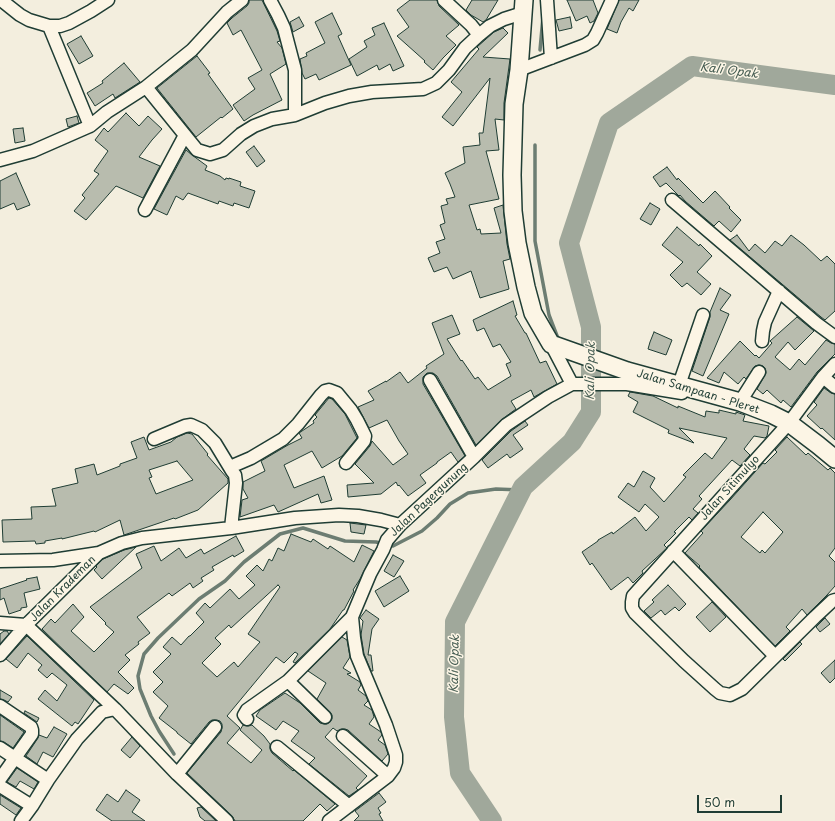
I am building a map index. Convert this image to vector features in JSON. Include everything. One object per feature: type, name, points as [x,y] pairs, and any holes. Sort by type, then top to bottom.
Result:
[{"type":"main road","points":[[523,7],[514,104],[512,153],[513,211],[517,243],[533,313],[558,347]]},
{"type":"main road","name":"Jalan Sampaan - Pleret","points":[[558,347],[627,378],[679,386],[740,402],[771,414],[789,423],[818,444],[835,459]]},
{"type":"street","points":[[1,0],[29,20],[48,26],[60,26],[69,23],[108,0]]},
{"type":"street","points":[[0,160],[32,151],[90,126],[107,112],[146,87],[192,50],[227,12],[242,0]]},
{"type":"street","points":[[270,0],[284,28],[295,70],[295,115]]},
{"type":"street","points":[[444,0],[471,25],[478,35]]},
{"type":"street","points":[[547,0],[551,58]]},
{"type":"street","points":[[518,70],[585,45],[593,40],[612,0]]},
{"type":"street","points":[[146,87],[197,150],[210,154],[223,150],[241,134],[254,126],[272,119],[295,115],[325,103],[349,96],[372,92],[423,89],[436,83],[449,70],[465,48],[478,35],[490,26],[523,7]]},
{"type":"street","points":[[48,26],[90,126]]},
{"type":"street","points":[[146,210],[185,135]]},
{"type":"street","points":[[672,200],[816,323],[835,337]]},
{"type":"street","points":[[762,341],[765,322],[779,291]]},
{"type":"street","points":[[679,386],[703,315]]},
{"type":"street","points":[[558,347],[577,384]]},
{"type":"street","name":"Jalan Sitimulyo","points":[[775,656],[742,689],[730,695],[720,693],[684,662],[635,613],[632,608],[633,596],[789,423],[823,377],[835,364]]},
{"type":"street","points":[[740,402],[759,372]]},
{"type":"street","points":[[823,377],[835,386]]},
{"type":"street","name":"Jalan Pagergunung","points":[[329,821],[388,776],[394,768],[396,762],[396,755],[386,725],[357,656],[352,617],[368,579],[385,545],[400,525],[474,457],[506,425],[548,397],[577,384],[627,378],[723,398]]},
{"type":"street","points":[[430,380],[474,457]]},
{"type":"street","points":[[230,467],[251,458],[283,439],[298,424],[321,395],[325,391],[329,390],[337,394],[351,410],[365,436],[364,441],[346,463]]},
{"type":"street","points":[[154,439],[191,425],[202,430],[215,443],[235,475],[236,483],[231,528]]},
{"type":"street","name":"Jalan Krademan","points":[[228,821],[177,774],[115,710],[26,625],[99,553],[122,543],[142,538],[231,528],[294,518],[339,515],[358,516],[400,525]]},
{"type":"street","points":[[673,551],[775,656],[832,601],[835,600]]},
{"type":"street","points":[[0,561],[53,560],[99,553]]},
{"type":"street","points":[[247,720],[244,715],[247,710],[288,681],[352,617]]},
{"type":"street","points":[[0,623],[26,625]]},
{"type":"street","points":[[0,655],[26,625]]},
{"type":"street","points":[[288,681],[325,717]]},
{"type":"street","points":[[0,706],[31,727],[32,730],[32,734],[0,780]]},
{"type":"street","points":[[21,821],[48,780],[78,739],[102,712],[115,710]]},
{"type":"street","points":[[177,774],[215,727]]},
{"type":"street","points":[[343,736],[388,776]]},
{"type":"street","points":[[277,747],[349,806]]},
{"type":"street","points":[[0,748],[48,780]]},
{"type":"street","points":[[0,786],[32,806]]},
{"type":"building","points":[[249,0],[262,0],[277,31],[280,41],[277,42],[282,48],[286,64],[270,74],[282,100],[244,121],[233,105],[255,89],[248,78],[262,70],[241,30],[233,35],[227,23],[247,6]]},
{"type":"building","points":[[410,0],[437,0],[439,6],[459,25],[446,36],[456,45],[433,70],[397,36],[409,27],[397,10]]},
{"type":"building","points":[[472,0],[498,0],[486,20],[483,22],[471,15],[466,10]]},
{"type":"building","points":[[567,0],[593,0],[598,13],[594,21],[590,23],[587,16],[576,21]]},
{"type":"building","points":[[619,0],[639,0],[633,11],[629,8],[617,33],[607,29]]},
{"type":"building","points":[[332,13],[342,34],[338,36],[351,65],[319,80],[316,74],[305,79],[302,73],[300,59],[307,56],[306,53],[325,43],[315,22]]},
{"type":"building","points":[[299,17],[304,26],[293,32],[290,22]]},
{"type":"building","points":[[570,17],[572,28],[559,31],[556,20]]},
{"type":"building","points":[[384,23],[404,66],[393,71],[390,64],[379,70],[377,65],[357,76],[349,59],[367,47],[364,41],[375,35],[372,28]]},
{"type":"building","points":[[503,28],[508,33],[483,57],[510,59],[504,103],[504,120],[495,119],[499,150],[486,151],[499,199],[469,205],[477,230],[480,229],[481,234],[501,233],[494,208],[503,205],[510,259],[503,261],[509,289],[480,298],[471,271],[453,279],[447,267],[434,272],[428,258],[440,253],[436,242],[445,239],[440,225],[445,223],[441,206],[448,204],[446,199],[455,197],[445,173],[465,163],[463,147],[480,145],[479,133],[483,133],[490,78],[453,126],[442,117],[462,92],[451,82],[479,49],[477,47],[494,32]]},
{"type":"building","points":[[81,36],[93,56],[79,64],[67,44]]},
{"type":"building","points":[[197,56],[210,73],[208,74],[233,109],[196,137],[157,88]]},
{"type":"building","points":[[124,63],[140,82],[115,98],[113,94],[95,106],[87,93],[103,83],[102,81]]},
{"type":"building","points":[[126,113],[139,126],[148,116],[162,129],[139,157],[160,166],[143,198],[116,186],[86,220],[74,211],[85,198],[82,195],[99,174],[94,171],[108,151],[95,140],[104,128],[108,132]]},
{"type":"building","points":[[77,116],[79,123],[68,127],[66,119]]},
{"type":"building","points":[[23,128],[25,141],[15,143],[13,129]]},
{"type":"building","points":[[254,146],[265,161],[257,167],[246,152]]},
{"type":"building","points":[[186,150],[207,166],[205,170],[220,176],[225,180],[226,178],[229,178],[241,182],[240,186],[255,191],[249,208],[234,203],[233,206],[219,201],[218,204],[188,193],[183,200],[176,196],[167,215],[154,209]]},
{"type":"building","points":[[667,167],[677,180],[678,178],[703,203],[715,191],[741,220],[731,232],[719,221],[714,226],[666,183],[660,187],[653,177]]},
{"type":"building","points":[[16,173],[30,205],[17,210],[14,203],[0,209],[0,181]]},
{"type":"building","points":[[650,203],[660,209],[651,225],[640,219]]},
{"type":"building","points":[[677,227],[699,246],[700,244],[712,256],[697,272],[711,284],[701,295],[687,283],[682,287],[670,275],[683,262],[662,245]]},
{"type":"building","points":[[737,235],[749,251],[755,244],[765,253],[775,241],[782,246],[791,235],[821,261],[827,256],[835,264],[835,311],[825,320],[821,317],[730,240]]},
{"type":"building","points":[[720,288],[731,295],[720,310],[729,314],[703,376],[692,371],[710,317],[710,312]]},
{"type":"building","points":[[513,301],[517,315],[515,316],[526,333],[540,363],[546,361],[557,384],[534,397],[531,390],[511,401],[516,409],[501,420],[476,445],[437,376],[433,373],[427,373],[423,377],[423,384],[465,456],[458,462],[451,452],[420,475],[426,483],[408,496],[396,482],[381,494],[348,497],[347,485],[374,483],[355,464],[370,446],[372,441],[393,465],[408,454],[387,420],[369,428],[358,407],[374,400],[368,391],[386,382],[400,372],[408,383],[427,368],[426,366],[444,354],[432,323],[452,315],[460,334],[447,339],[475,379],[478,377],[488,390],[511,376],[506,364],[511,362],[500,344],[493,347],[484,328],[477,331],[473,320]]},
{"type":"building","points":[[797,317],[814,331],[795,350],[788,342],[775,357],[790,370],[799,359],[805,365],[826,340],[835,344],[835,354],[817,372],[791,407],[783,400],[781,403],[767,390],[763,394],[757,389],[766,373],[763,366],[755,366],[746,379],[744,377],[738,384],[724,372],[719,383],[707,378],[740,341],[759,358],[772,343],[770,341]]},
{"type":"building","points":[[654,332],[672,340],[666,355],[648,349]]},
{"type":"building","points":[[824,388],[835,394],[835,440],[807,416],[817,405],[814,402]]},
{"type":"building","points":[[630,392],[653,396],[678,408],[678,406],[705,417],[706,411],[719,413],[719,410],[736,414],[736,412],[745,415],[743,421],[769,426],[767,436],[765,438],[754,436],[744,449],[750,455],[740,466],[732,460],[699,496],[702,499],[693,509],[698,513],[692,520],[689,517],[674,532],[676,533],[664,545],[667,548],[642,571],[643,573],[633,583],[628,577],[611,590],[592,563],[590,565],[582,552],[598,540],[612,532],[613,534],[635,517],[646,531],[659,517],[645,504],[639,512],[618,497],[628,483],[634,487],[643,471],[655,478],[650,487],[664,502],[686,477],[683,475],[705,453],[712,459],[727,438],[679,428],[694,443],[668,433],[669,430],[633,412],[638,402],[628,396]]},
{"type":"building","points":[[329,398],[332,399],[345,414],[357,438],[342,456],[322,468],[312,451],[284,465],[294,488],[324,476],[332,500],[321,503],[318,494],[278,512],[274,505],[240,517],[242,500],[248,498],[243,489],[243,482],[265,471],[261,461],[302,438],[299,433],[314,423],[313,421],[317,417],[315,415]]},
{"type":"building","points":[[525,421],[528,425],[513,435],[523,449],[510,458],[507,454],[488,468],[482,460],[511,431]]},
{"type":"building","points":[[187,433],[192,434],[208,454],[207,455],[228,479],[228,483],[198,510],[124,535],[120,520],[95,532],[45,541],[45,543],[36,544],[35,541],[3,542],[2,520],[32,519],[31,507],[56,506],[52,489],[78,483],[75,469],[94,464],[97,475],[137,458],[131,442],[144,437],[149,450],[171,442],[177,437]],"holes":[[[177,461],[193,480],[156,494],[149,478],[152,477],[149,470]]]},
{"type":"building","points":[[787,437],[806,455],[808,453],[828,470],[830,468],[835,473],[835,548],[829,556],[835,562],[835,586],[807,615],[802,609],[786,627],[790,631],[775,646],[699,567],[700,566],[685,553],[703,533],[701,531],[763,463],[765,464],[777,452],[775,450]],"holes":[[[763,512],[783,532],[765,553],[762,550],[760,553],[741,537]]]},
{"type":"building","points":[[350,523],[366,525],[364,534],[351,532]]},
{"type":"building","points":[[291,534],[311,542],[313,539],[328,549],[330,546],[354,562],[362,545],[374,551],[344,610],[330,629],[295,663],[293,662],[298,654],[295,652],[284,663],[276,657],[227,716],[240,728],[227,743],[251,763],[262,750],[240,730],[243,725],[252,725],[270,744],[272,753],[335,804],[327,811],[320,804],[303,821],[235,821],[232,816],[187,773],[221,732],[222,724],[220,721],[212,720],[191,744],[159,718],[168,706],[153,692],[163,682],[153,672],[171,654],[163,647],[172,637],[181,645],[204,622],[196,613],[205,603],[210,608],[230,589],[239,599],[255,585],[246,576],[257,565],[263,571],[269,559],[272,561],[278,548],[284,551]],"holes":[[[278,585],[280,587],[248,634],[260,642],[238,667],[234,662],[217,677],[202,663],[221,644],[215,638],[229,625],[231,628]]]},
{"type":"building","points":[[236,536],[244,551],[234,557],[233,555],[212,567],[214,570],[201,578],[203,581],[193,588],[190,583],[172,596],[169,593],[137,617],[150,633],[125,655],[130,660],[118,672],[134,688],[128,694],[114,684],[107,692],[42,629],[51,619],[55,623],[73,604],[84,617],[71,631],[94,652],[114,632],[90,607],[142,568],[136,554],[154,546],[161,561],[179,548],[186,558],[201,549],[204,554]]},
{"type":"building","points":[[136,547],[102,579],[94,570],[103,559],[124,550]]},
{"type":"building","points":[[393,555],[404,561],[394,577],[384,571]]},
{"type":"building","points":[[400,576],[409,591],[384,607],[375,591]]},
{"type":"building","points":[[37,577],[40,589],[24,593],[27,607],[21,608],[21,610],[9,614],[4,598],[0,600],[0,589],[27,580],[26,579]]},
{"type":"building","points":[[668,585],[686,604],[679,611],[675,607],[665,615],[661,610],[651,618],[644,611],[654,602],[652,600]]},
{"type":"building","points":[[712,602],[726,617],[710,632],[696,617]]},
{"type":"building","points":[[366,610],[379,619],[372,629],[368,655],[371,655],[373,671],[371,671],[364,654],[361,635],[363,621],[360,618]]},
{"type":"building","points":[[825,618],[830,624],[820,632],[816,627]]},
{"type":"building","points":[[7,631],[9,634],[0,644],[0,634]]},
{"type":"building","points":[[27,636],[94,700],[78,724],[75,722],[72,726],[38,699],[45,690],[57,701],[67,685],[52,673],[47,678],[38,670],[42,665],[28,653],[17,668],[6,659]]},
{"type":"building","points":[[342,637],[347,640],[350,657],[343,668],[351,673],[347,674],[360,682],[361,685],[358,690],[366,696],[368,701],[364,705],[372,710],[374,717],[369,724],[381,732],[382,735],[378,740],[385,745],[388,754],[382,761],[348,730],[341,729],[337,731],[333,728],[325,737],[367,776],[356,788],[358,790],[349,796],[309,764],[315,758],[291,741],[299,731],[283,721],[276,730],[256,716],[260,710],[285,693],[300,703],[320,723],[327,724],[330,722],[332,715],[317,699],[326,683],[308,671]]},
{"type":"building","points":[[800,642],[802,644],[785,661],[783,659]]},
{"type":"building","points":[[835,660],[835,678],[830,683],[821,673]]},
{"type":"building","points":[[0,690],[12,697],[8,702],[0,699]]},
{"type":"building","points":[[25,711],[39,718],[37,722],[24,713]]},
{"type":"building","points":[[0,715],[24,732],[13,748],[0,741]]},
{"type":"building","points":[[54,727],[67,734],[53,757],[43,752],[37,764],[26,756],[39,735],[47,738]]},
{"type":"building","points":[[132,737],[140,746],[130,758],[121,750]]},
{"type":"building","points":[[17,768],[38,782],[34,789],[20,781],[16,787],[7,782]]},
{"type":"building","points":[[126,790],[140,800],[132,812],[145,821],[112,821],[96,810],[107,794],[118,802]]},
{"type":"building","points":[[379,793],[386,802],[378,808],[381,813],[379,814],[383,821],[354,821],[359,816],[355,811]]},
{"type":"building","points":[[0,795],[21,808],[16,815],[0,804]]},
{"type":"building","points":[[201,807],[216,821],[205,821],[200,817],[197,808]]},
{"type":"waterway","points":[[540,50],[543,17]]},
{"type":"waterway","name":"Kali Opak","points":[[492,821],[460,773],[454,717],[455,622],[523,487],[572,442],[591,412],[591,327],[569,243],[609,123],[692,66],[835,85]]},
{"type":"waterway","points":[[535,145],[535,241],[549,315],[559,341]]},
{"type":"waterway","points":[[174,754],[151,716],[140,689],[138,676],[144,654],[158,638],[199,599],[225,581],[244,562],[280,534],[303,528],[345,541],[376,542],[393,546],[422,531],[450,504],[468,493],[496,489],[521,490]]}]
